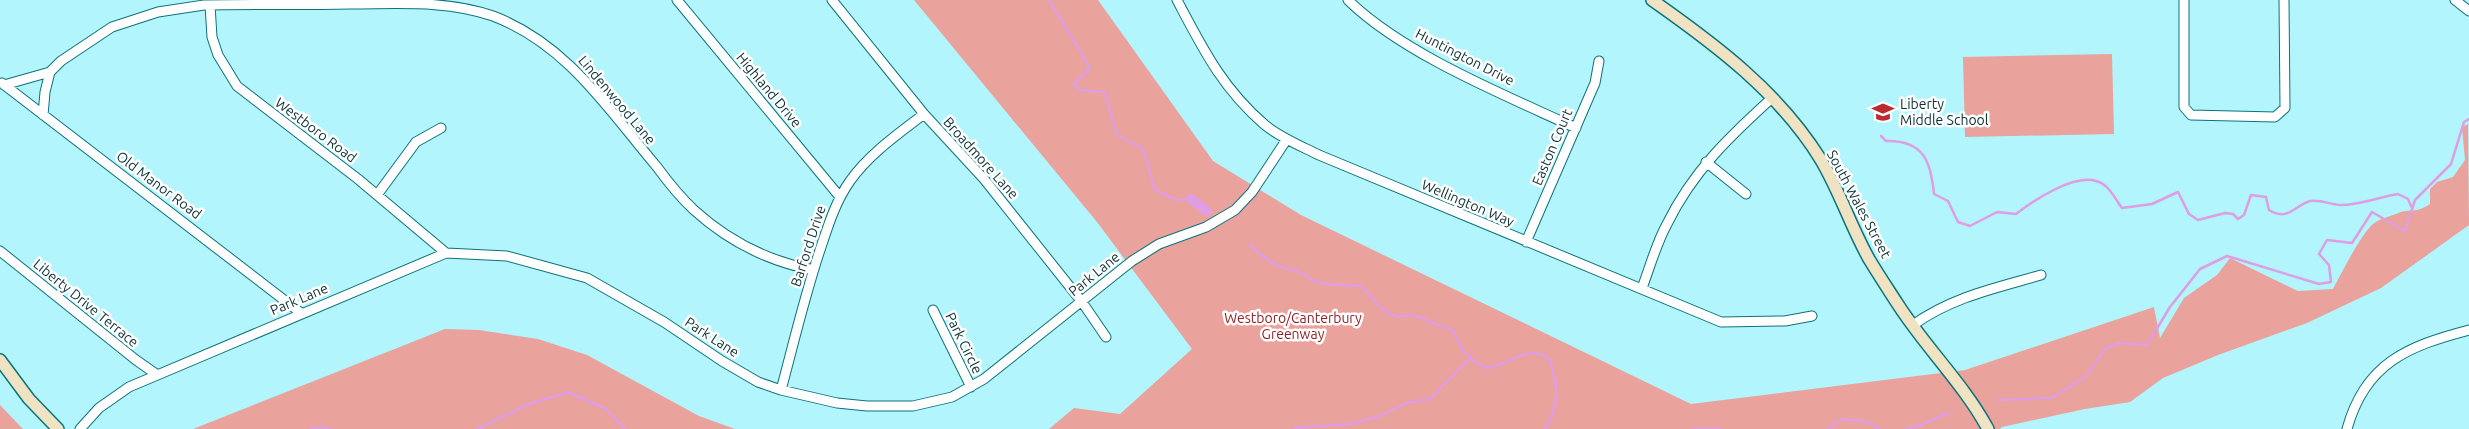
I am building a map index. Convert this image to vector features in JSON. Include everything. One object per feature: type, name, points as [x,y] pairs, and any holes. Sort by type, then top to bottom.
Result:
[{"type":"street","name":"Highland Drive","points":[[677,0],[840,197]]},
{"type":"street","name":"Broadmore Lane","points":[[832,0],[924,114],[984,179],[1082,302],[1106,337]]},
{"type":"street","name":"Wellington Way","points":[[1177,0],[1225,84],[1266,125],[1286,139],[1319,155],[1526,242],[1722,322],[1785,321],[1812,316]]},
{"type":"street","name":"Huntington Drive","points":[[1348,0],[1359,11],[1422,54],[1576,128]]},
{"type":"street","name":"South Wales Street","points":[[1652,0],[1710,41],[1784,110],[1820,160],[1839,194],[1869,258],[1913,325],[1970,400],[1988,429]]},
{"type":"street","points":[[2184,0],[2184,107],[2191,115],[2275,117],[2285,108],[2286,8],[2284,0]]},
{"type":"street","points":[[2455,0],[2469,11]]},
{"type":"street","name":"Lindenwood Lane","points":[[2,83],[50,72],[61,61],[112,27],[158,12],[210,5],[408,3],[469,5],[515,25],[549,46],[573,67],[681,197],[712,225],[755,251],[778,261],[813,270]]},
{"type":"street","name":"Westboro Road","points":[[210,5],[212,37],[218,55],[237,86],[377,195],[446,253]]},
{"type":"street","name":"Easton Court","points":[[1526,242],[1595,83],[1599,61]]},
{"type":"street","points":[[43,115],[45,92],[50,72]]},
{"type":"street","name":"Old Manor Road","points":[[2,83],[207,238],[301,313]]},
{"type":"street","points":[[1642,288],[1666,225],[1686,189],[1706,162],[1772,98]]},
{"type":"street","name":"Barford Drive","points":[[781,390],[813,270],[833,211],[840,197],[866,162],[924,114]]},
{"type":"street","points":[[377,195],[416,142],[441,128]]},
{"type":"street","name":"Park Lane","points":[[80,429],[98,408],[116,395],[156,374],[446,253],[507,256],[587,278],[664,322],[750,378],[781,390],[837,403],[897,407],[929,404],[971,388],[1132,261],[1159,244],[1206,228],[1235,210],[1252,192],[1286,139]]},
{"type":"street","points":[[1706,162],[1746,194]]},
{"type":"street","name":"Liberty Drive Terrace","points":[[0,251],[156,374]]},
{"type":"street","points":[[1913,325],[1933,311],[1959,299],[2041,275]]},
{"type":"street","name":"Park Circle","points":[[933,310],[971,388]]},
{"type":"street","points":[[2347,429],[2350,417],[2364,390],[2386,365],[2398,356],[2426,342],[2469,330]]},
{"type":"street","points":[[0,360],[29,399],[58,429]]},
{"type":"green space","name":"Westboro/Canterbury Greenway","points":[[914,0],[1098,0],[1213,161],[1301,215],[1691,404],[1965,370],[2154,307],[2160,338],[2184,298],[2217,275],[2230,258],[2298,291],[2333,289],[2357,245],[2373,224],[2398,213],[2425,207],[2430,204],[2430,189],[2437,182],[2453,177],[2465,160],[2462,127],[2468,124],[2469,225],[2381,288],[2307,323],[2218,355],[2163,378],[2130,402],[2085,409],[2000,429],[1049,429],[1074,408],[1120,414],[1192,349],[1097,222]]},
{"type":"green space","points":[[2112,54],[2114,134],[1965,137],[1963,57]]},
{"type":"green space","points":[[445,329],[479,330],[538,339],[587,355],[699,416],[735,429],[193,429]]},
{"type":"green space","points":[[0,405],[23,429],[0,429]]},
{"type":"waterway","points":[[1049,0],[1090,68],[1074,84],[1078,90],[1105,92],[1117,135],[1143,149],[1155,190],[1177,200],[1191,199]]},
{"type":"waterway","points":[[1999,400],[2052,398],[2086,376],[2106,348],[2119,343],[2147,345],[2170,307],[2200,269],[2227,256],[2319,284],[2331,282],[2329,265],[2319,254],[2327,240],[2352,243],[2372,212],[2405,231],[2415,200],[2451,164],[2464,122],[2469,119]]},
{"type":"waterway","points":[[1881,136],[1886,141],[1909,144],[1923,155],[1931,172],[1934,194],[1948,201],[1958,222],[1970,226],[1997,212],[2016,214],[2032,202],[2054,190],[2076,181],[2087,180],[2105,185],[2122,208],[2152,204],[2178,192],[2189,214],[2198,220],[2225,213],[2233,214],[2238,219],[2244,215],[2251,195],[2266,197],[2269,210],[2281,214],[2291,212],[2310,201],[2348,205],[2398,194],[2408,199],[2412,208]]},
{"type":"waterway","points":[[1191,199],[1207,211]]},
{"type":"waterway","points":[[1250,245],[1271,262],[1300,272],[1317,282],[1333,285],[1361,286],[1384,311],[1397,317],[1406,315],[1419,317],[1453,330],[1458,343],[1465,352],[1474,361],[1486,368],[1525,354],[1540,354],[1549,358],[1556,386],[1556,403],[1545,429]]},
{"type":"waterway","points":[[1294,428],[1351,424],[1383,415],[1406,403],[1430,399],[1469,359]]},
{"type":"waterway","points":[[477,429],[532,403],[568,392],[606,409],[625,429]]},
{"type":"waterway","points":[[1906,429],[1921,425],[1948,413]]},
{"type":"waterway","points":[[1828,429],[1842,419],[1867,422],[1880,429]]},
{"type":"waterway","points":[[311,429],[322,427],[330,429]]},
{"type":"waterway","points":[[1693,429],[1722,429]]},
{"type":"place","name":"Liberty Middle School","points":[[1883,112]]}]
